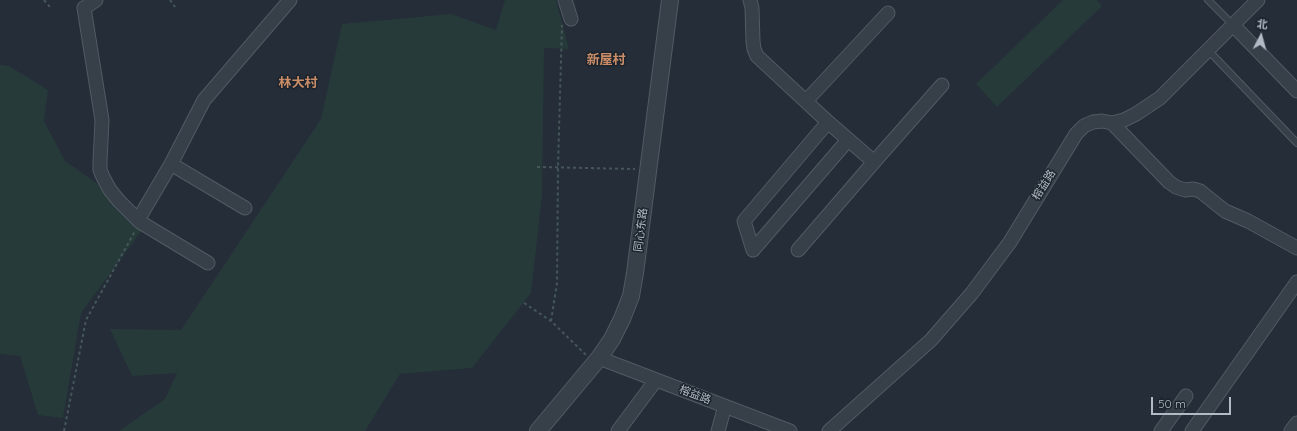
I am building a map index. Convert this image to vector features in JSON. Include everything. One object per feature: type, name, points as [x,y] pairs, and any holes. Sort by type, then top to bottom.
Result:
[{"type":"street","points":[[96,0],[84,8],[102,120],[100,170],[110,190],[119,202],[139,221],[208,263]]},
{"type":"street","points":[[139,221],[171,164],[204,100],[290,0]]},
{"type":"street","points":[[565,0],[571,18]]},
{"type":"street","name":"同心东路","points":[[538,431],[597,361],[612,339],[631,296],[670,0]]},
{"type":"street","points":[[750,0],[752,8],[752,41],[757,56],[828,122],[874,162]]},
{"type":"street","points":[[1258,0],[1160,98],[1124,120],[1112,123],[1169,182],[1176,187],[1184,190],[1193,189],[1200,191],[1225,210],[1297,248]]},
{"type":"street","points":[[806,101],[888,13]]},
{"type":"street","points":[[1233,25],[1297,91]]},
{"type":"street","points":[[798,250],[942,85]]},
{"type":"street","name":"榕益路","points":[[829,431],[931,340],[972,293],[1010,242],[1076,134],[1084,126],[1093,122],[1102,121],[1112,123]]},
{"type":"street","points":[[828,122],[744,221],[753,250],[848,140]]},
{"type":"street","points":[[171,164],[245,208]]},
{"type":"street","points":[[1192,431],[1297,282]]},
{"type":"street","name":"榕益路","points":[[597,361],[656,380],[790,431]]},
{"type":"street","points":[[618,431],[656,380]]},
{"type":"street","points":[[1161,431],[1186,396]]},
{"type":"street","points":[[718,431],[725,406]]},
{"type":"street","points":[[1291,431],[1297,423]]},
{"type":"lane","points":[[1208,0],[1233,25]]},
{"type":"lane","points":[[1208,50],[1297,142]]},
{"type":"path","points":[[44,0],[50,8]]},
{"type":"path","points":[[170,0],[175,6]]},
{"type":"path","points":[[551,321],[557,283],[558,167],[562,23],[571,18]]},
{"type":"path","points":[[537,166],[648,170]]},
{"type":"path","points":[[64,431],[86,320],[139,221]]},
{"type":"path","points":[[524,303],[551,321],[597,361]]},
{"type":"shaded area","points":[[505,0],[556,0],[569,49],[544,48],[542,196],[531,293],[472,368],[400,374],[365,431],[119,431],[165,399],[177,373],[132,376],[110,329],[181,330],[321,119],[342,24],[451,14],[496,30]]},
{"type":"shaded area","points":[[1063,0],[1097,0],[1102,6],[997,107],[976,84]]},
{"type":"shaded area","points":[[0,65],[9,66],[48,90],[44,121],[65,161],[138,212],[148,222],[81,313],[63,418],[38,415],[20,356],[0,354]]},
{"type":"district","name":"新屋村","points":[[606,60]]},
{"type":"district","name":"林大村","points":[[298,83]]}]
